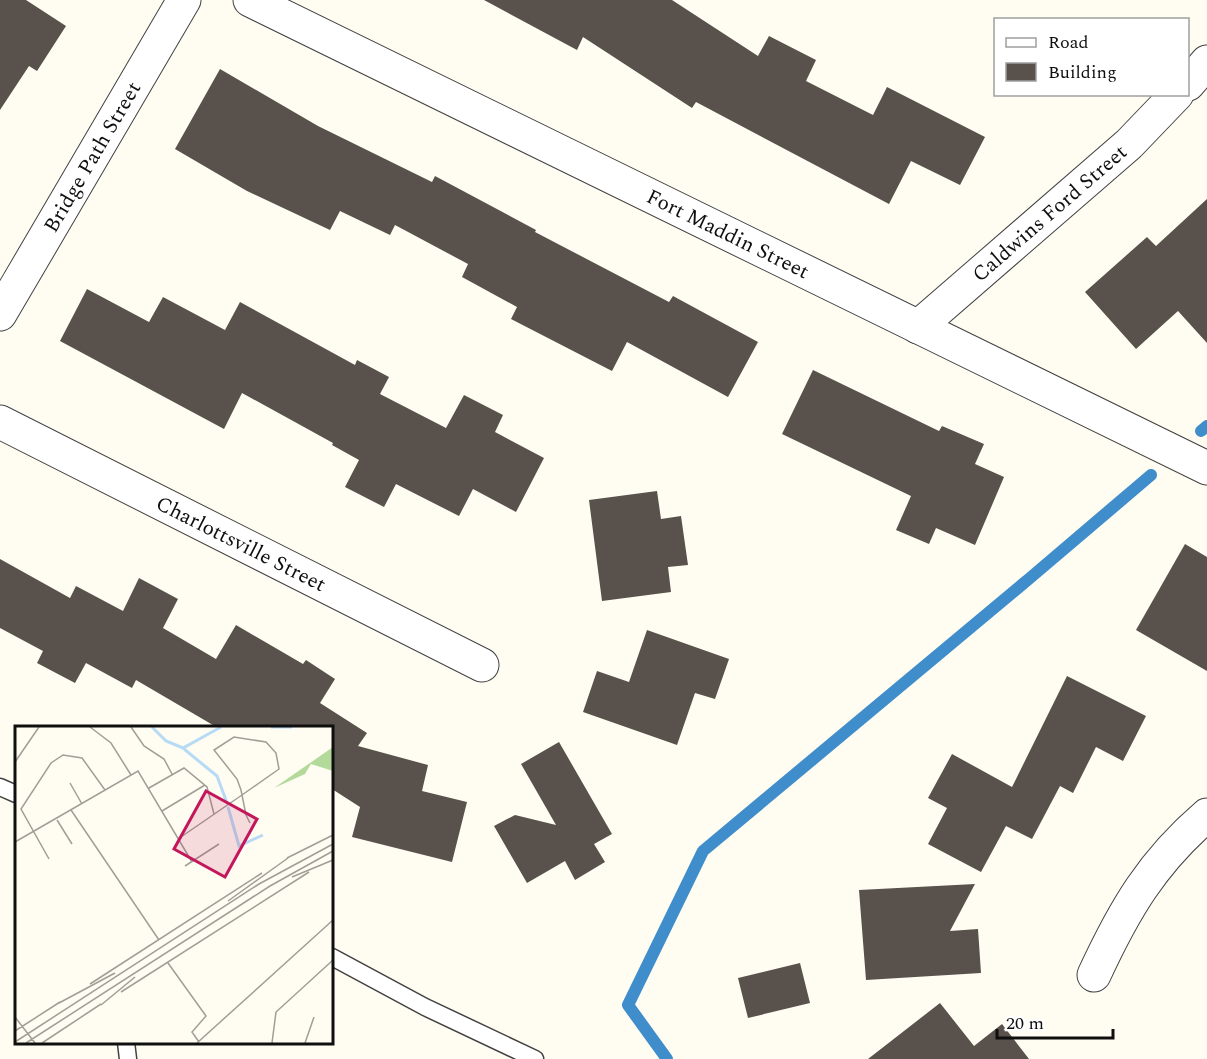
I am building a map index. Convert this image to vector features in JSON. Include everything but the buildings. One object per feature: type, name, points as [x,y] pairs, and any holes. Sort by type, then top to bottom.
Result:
[{"type":"street","name":"Bridge Path Street","points":[[0,314],[184,0]]},
{"type":"street","name":"Fort Maddin Street","points":[[250,0],[1207,468]]},
{"type":"street","points":[[1189,83],[1207,62]]},
{"type":"street","name":"Caldwins Ford Street","points":[[918,327],[1129,144],[1175,96]]},
{"type":"street","name":"Charlottsville Street","points":[[0,422],[482,665]]},
{"type":"street","points":[[1094,975],[1115,930],[1155,867],[1180,838],[1207,815]]},
{"type":"lane","points":[[0,787],[15,794]]},
{"type":"lane","points":[[333,958],[425,1007],[535,1059]]},
{"type":"lane","points":[[126,1044],[128,1059]]},
{"type":"waterway","points":[[1201,431],[1207,426]]},
{"type":"waterway","points":[[667,1059],[628,1005],[703,851],[1151,475]]}]
